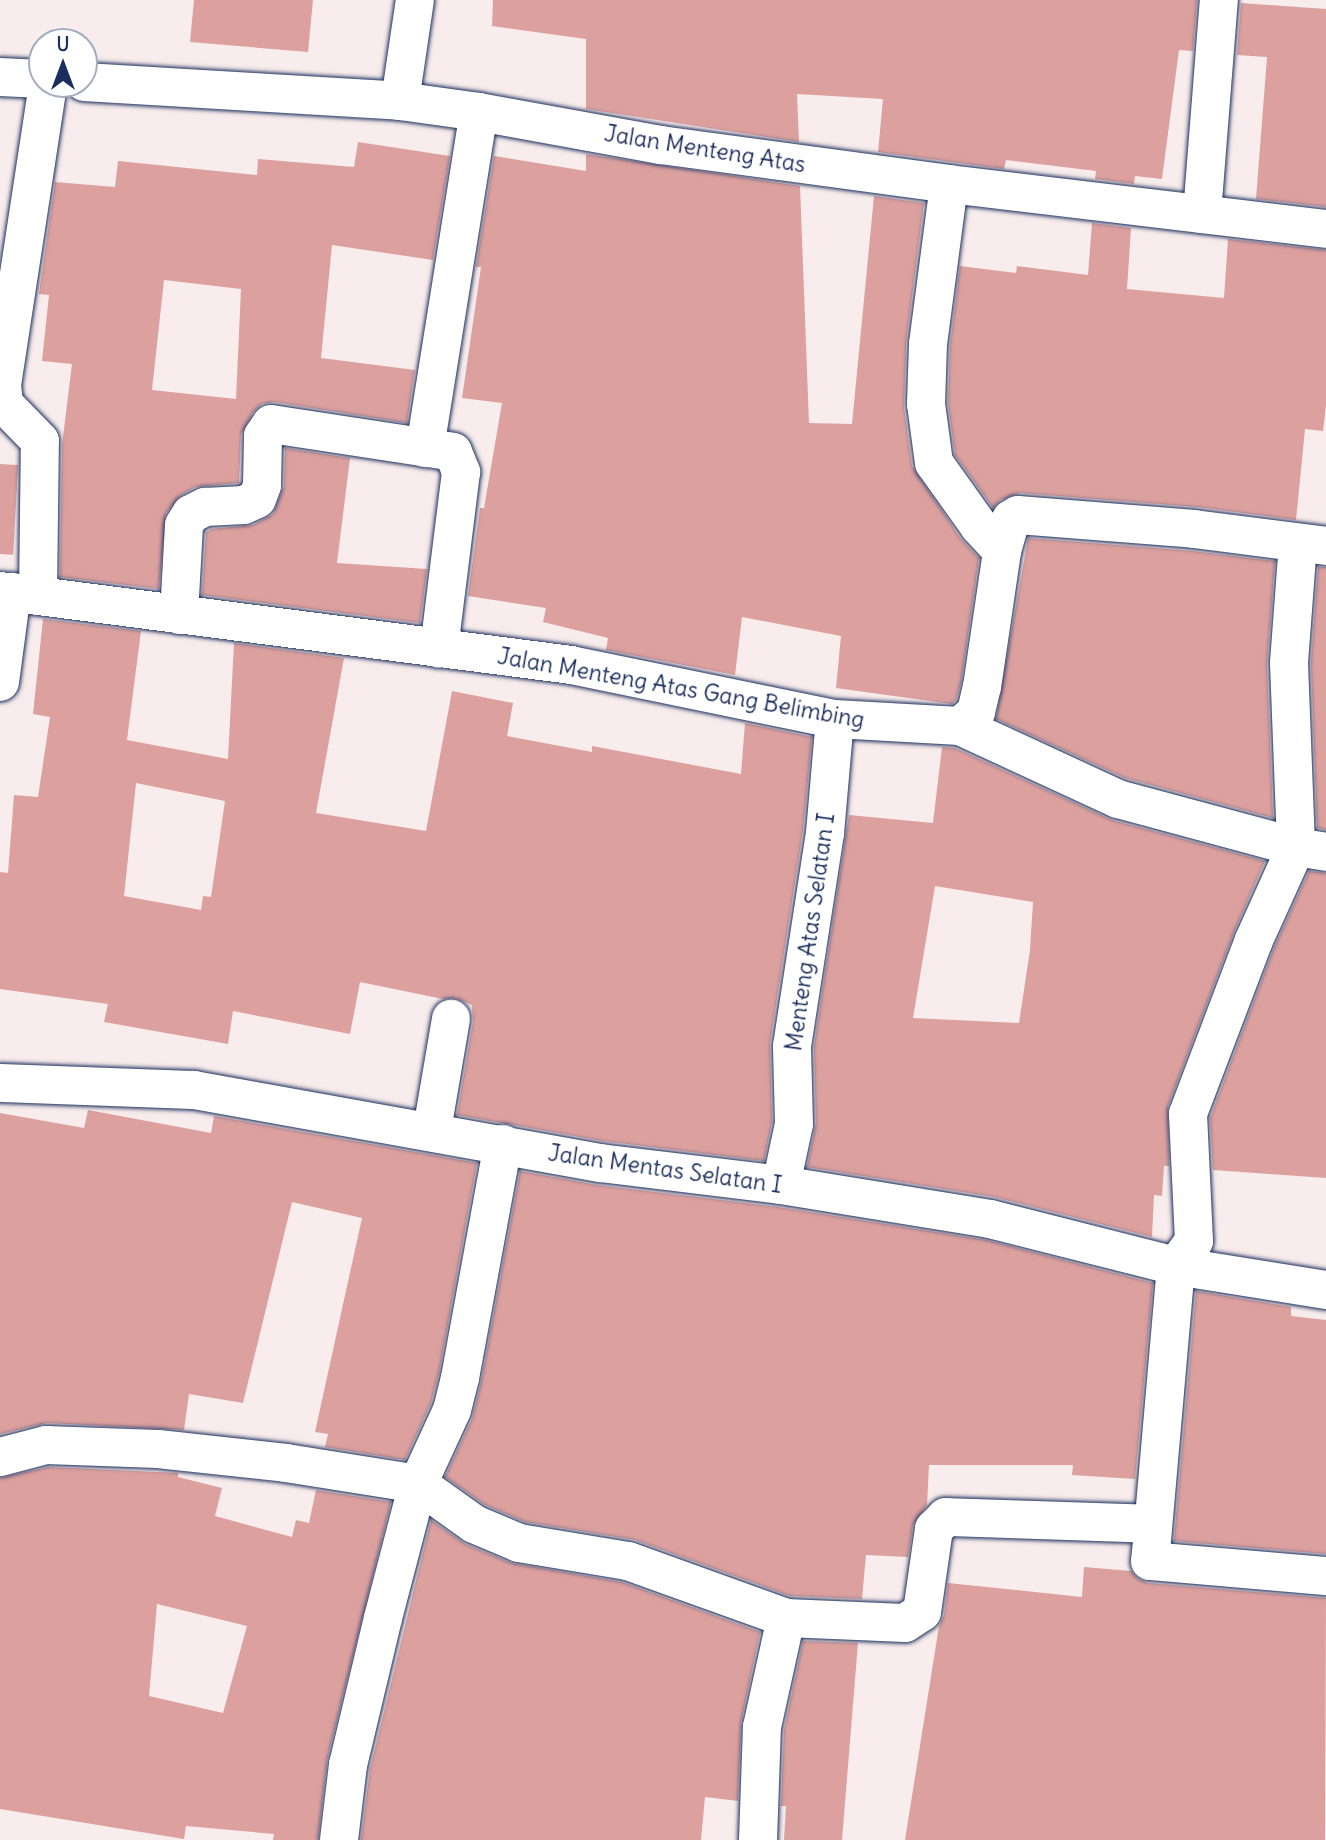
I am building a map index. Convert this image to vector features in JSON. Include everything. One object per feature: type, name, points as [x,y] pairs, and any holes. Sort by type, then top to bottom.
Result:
[{"type":"street","points":[[400,101],[415,0]]},
{"type":"street","points":[[1202,214],[1219,0]]},
{"type":"street","points":[[0,77],[28,78]]},
{"type":"street","name":"Jalan Menteng Atas","points":[[98,83],[400,101],[479,112],[661,145],[949,184],[1326,229]]},
{"type":"street","points":[[0,682],[40,440],[4,404],[2,385],[46,98]]},
{"type":"street","points":[[425,447],[479,112]]},
{"type":"street","points":[[949,184],[928,344],[926,404],[934,463],[979,526],[1002,551]]},
{"type":"street","points":[[179,615],[184,525],[191,514],[205,507],[244,505],[257,499],[262,485],[263,436],[271,424],[453,452],[461,472],[439,649]]},
{"type":"street","points":[[1311,849],[1118,799],[960,726],[976,712],[1002,551],[1011,519],[1018,515],[1194,529],[1312,545],[1289,663],[1311,849],[1254,940],[1188,1114],[1194,1241],[1176,1266],[1150,1561],[1326,1576]]},
{"type":"street","name":"Jalan Menteng Atas Gang Belimbing","points":[[16,593],[571,665],[835,719],[960,726]]},
{"type":"street","name":"Menteng Atas Selatan I","points":[[781,1185],[794,1124],[792,1046],[825,833],[835,719]]},
{"type":"street","points":[[432,1130],[451,1019]]},
{"type":"street","name":"Jalan Mentas Selatan I","points":[[0,1083],[194,1090],[432,1130],[600,1163],[781,1185],[990,1219],[1176,1266],[1326,1290]]},
{"type":"street","points":[[339,1840],[348,1765],[418,1484],[452,1410],[460,1378],[486,1252],[503,1144]]},
{"type":"street","points":[[0,1457],[46,1445],[158,1450],[286,1463],[418,1484],[474,1524],[519,1543],[628,1561],[786,1618],[905,1623],[922,1612],[934,1529],[946,1517],[1153,1524]]},
{"type":"street","points":[[758,1840],[762,1727],[786,1618]]},
{"type":"building","points":[[194,0],[313,0],[308,52],[190,42]]},
{"type":"building","points":[[493,0],[1197,0],[1193,51],[1179,50],[1162,179],[1135,176],[1134,184],[1095,179],[1096,171],[1006,160],[1004,169],[878,152],[883,99],[797,94],[799,142],[586,109],[586,39],[492,26]]},
{"type":"building","points":[[1241,3],[1326,9],[1326,207],[1256,199],[1267,57],[1237,55]]},
{"type":"building","points":[[358,142],[450,156],[433,260],[332,245],[321,358],[415,370],[407,423],[274,402],[262,404],[253,412],[241,435],[239,483],[195,487],[181,495],[166,513],[159,589],[60,577],[62,445],[72,364],[42,361],[49,295],[39,294],[55,182],[115,187],[118,161],[257,175],[258,159],[354,167]],"holes":[[[164,280],[241,289],[236,399],[152,390]]]},
{"type":"building","points":[[586,154],[800,186],[809,423],[852,424],[874,196],[924,203],[906,343],[904,407],[912,466],[961,539],[979,558],[961,683],[956,700],[952,704],[836,688],[841,636],[742,617],[735,675],[606,650],[608,638],[543,622],[546,608],[468,596],[480,508],[484,508],[502,403],[462,398],[481,267],[476,267],[494,156],[586,171]]},
{"type":"building","points":[[1092,223],[1131,228],[1127,289],[1224,298],[1228,239],[1326,250],[1326,405],[1323,431],[1305,429],[1296,520],[1197,507],[1020,493],[1000,500],[993,508],[955,455],[948,403],[950,346],[960,266],[1016,273],[1017,266],[1088,275]]},
{"type":"building","points":[[285,448],[350,458],[337,563],[427,569],[420,623],[202,595],[206,532],[211,529],[253,525],[273,514],[284,486]]},
{"type":"building","points":[[0,464],[18,465],[13,555],[0,554]]},
{"type":"building","points":[[1028,538],[1192,551],[1275,561],[1267,664],[1273,818],[1125,778],[996,719]]},
{"type":"building","points":[[1318,567],[1326,567],[1326,830],[1317,828],[1311,663]]},
{"type":"building","points":[[43,619],[141,631],[127,740],[228,759],[234,643],[344,658],[316,813],[426,831],[452,691],[513,703],[507,736],[592,752],[592,746],[741,774],[745,723],[812,737],[803,830],[770,1043],[772,1122],[764,1161],[603,1141],[457,1115],[473,1022],[472,1005],[455,998],[443,999],[360,982],[350,1034],[233,1011],[228,1044],[104,1022],[108,1004],[0,989],[0,872],[8,873],[14,795],[38,797],[50,717],[33,714]],"holes":[[[136,783],[225,801],[211,897],[203,896],[201,910],[124,896]]]},
{"type":"building","points":[[942,747],[955,748],[1112,820],[1265,861],[1234,932],[1168,1106],[1169,1166],[1164,1166],[1162,1196],[1154,1195],[1152,1237],[994,1197],[807,1167],[816,1123],[814,1047],[849,815],[933,823]],"holes":[[[935,886],[1033,902],[1030,950],[1019,1023],[913,1018]]]},
{"type":"building","points":[[1309,871],[1326,873],[1326,1178],[1213,1170],[1210,1118],[1274,948]]},
{"type":"building","points":[[88,1110],[211,1133],[214,1116],[477,1163],[439,1373],[431,1403],[405,1460],[325,1447],[328,1434],[315,1432],[362,1218],[292,1202],[243,1403],[189,1394],[184,1430],[47,1423],[0,1434],[0,1113],[84,1128]]},
{"type":"building","points":[[520,1171],[597,1185],[778,1207],[986,1240],[1153,1283],[1135,1479],[1072,1475],[1073,1465],[929,1465],[927,1505],[913,1525],[908,1557],[866,1555],[862,1599],[790,1596],[635,1540],[525,1522],[485,1505],[445,1477],[472,1419],[481,1383]]},
{"type":"building","points":[[1196,1291],[1291,1307],[1291,1316],[1326,1320],[1326,1554],[1174,1541]]},
{"type":"building","points":[[48,1467],[178,1473],[178,1477],[222,1488],[215,1516],[292,1537],[296,1520],[309,1523],[316,1490],[391,1502],[327,1760],[318,1840],[273,1840],[274,1834],[186,1826],[184,1839],[0,1809],[0,1478]],"holes":[[[157,1604],[247,1626],[223,1713],[149,1696]]]},
{"type":"building","points":[[431,1520],[465,1544],[511,1563],[622,1582],[760,1632],[741,1723],[738,1801],[705,1797],[701,1840],[361,1840],[370,1769]]},
{"type":"building","points":[[1084,1567],[1131,1571],[1138,1579],[1148,1583],[1326,1598],[1325,1840],[905,1840],[948,1583],[1082,1597]]},
{"type":"building","points":[[803,1641],[858,1643],[842,1840],[784,1840],[786,1806],[781,1806],[784,1730]]}]
